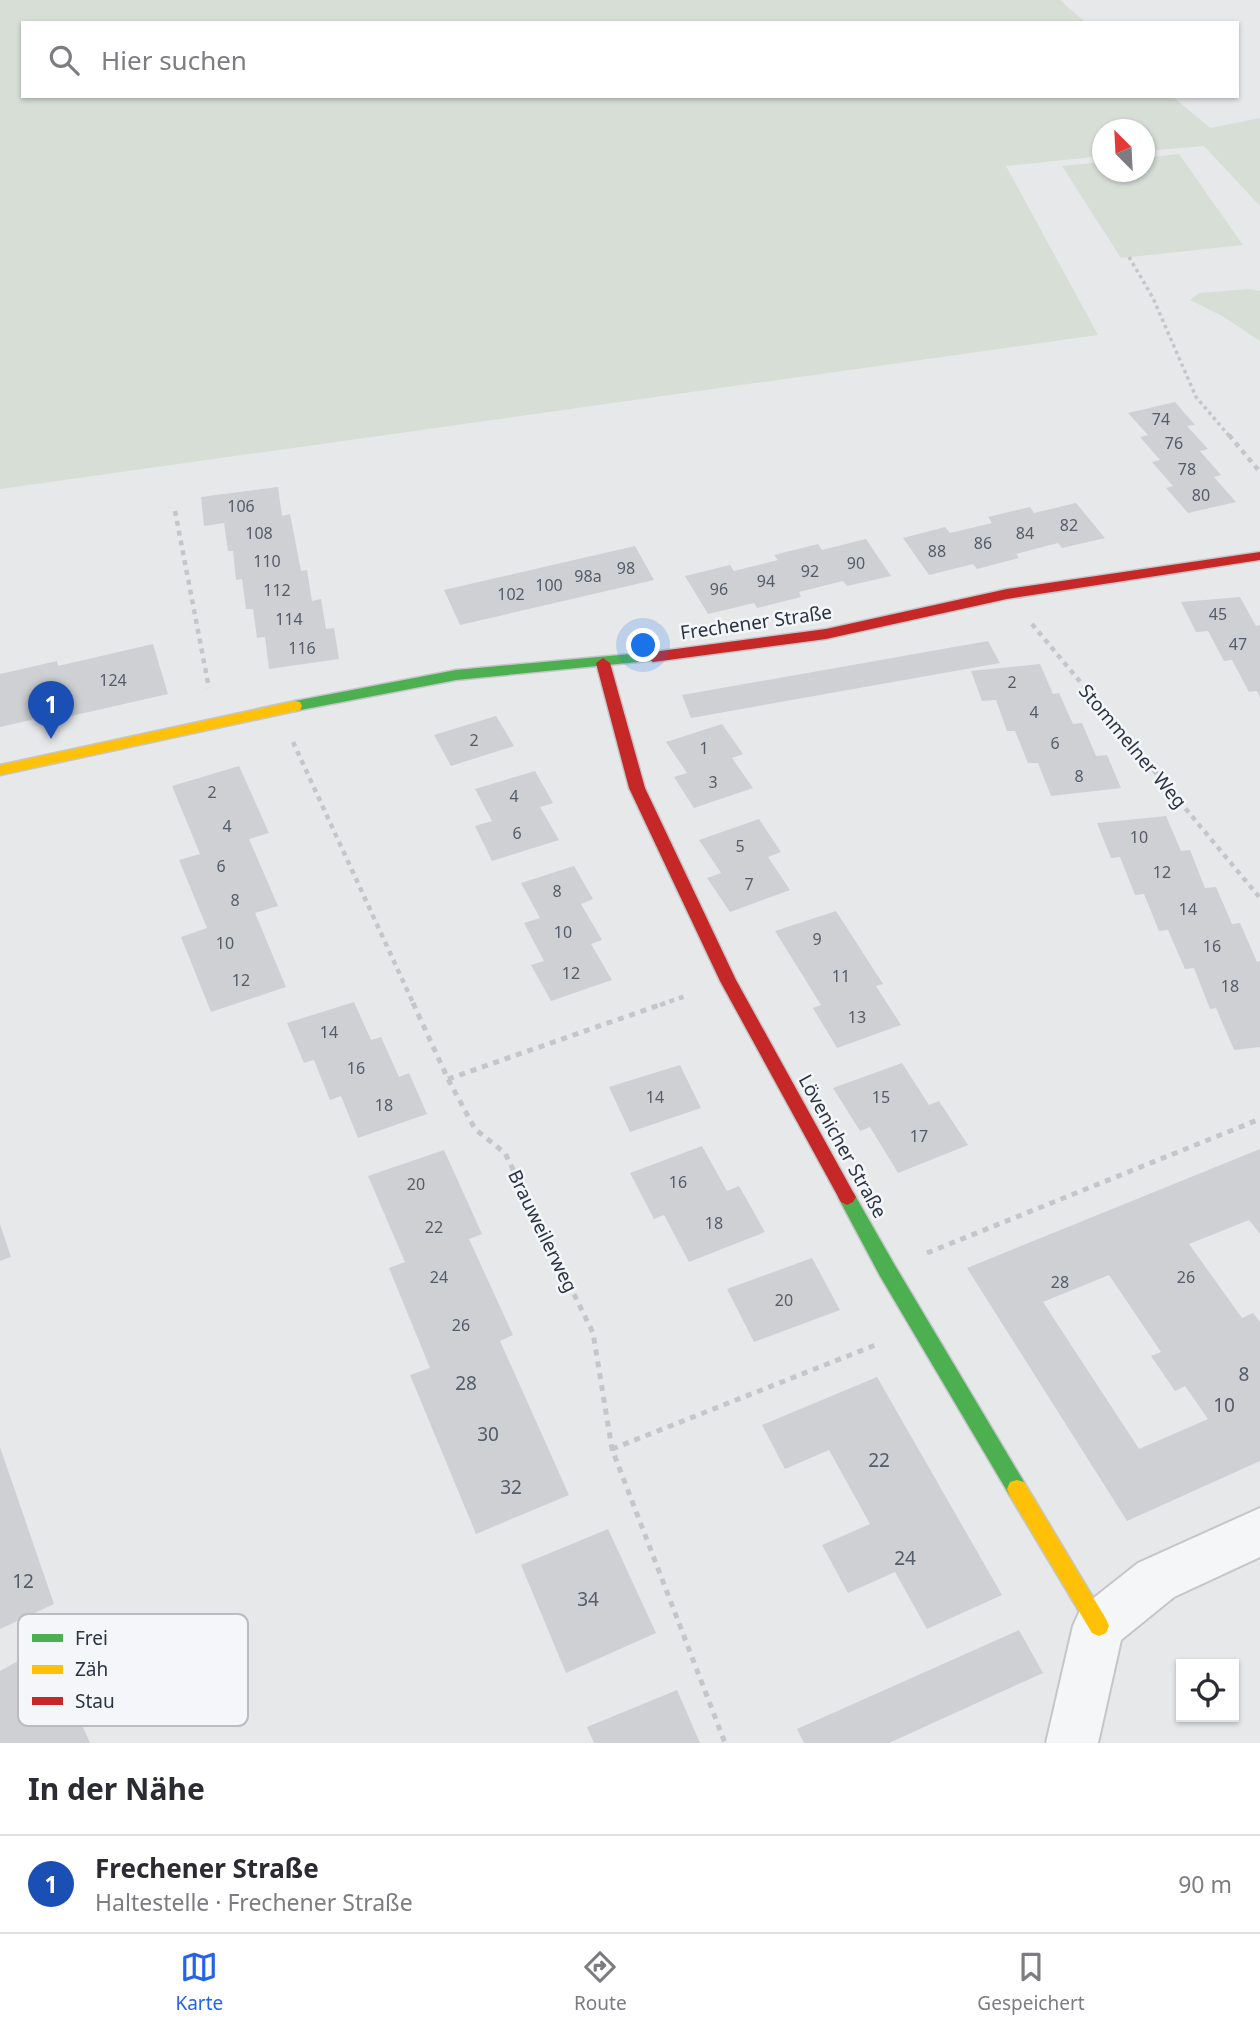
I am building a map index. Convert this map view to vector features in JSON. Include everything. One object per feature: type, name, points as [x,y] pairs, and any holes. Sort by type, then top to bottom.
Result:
[{"type":"street","name":"Frechener Straße","points":[[0,770],[278,709],[456,675],[603,663],[814,636],[1007,594],[1260,556]]},
{"type":"street","name":"Lövenicher Straße","points":[[603,663],[637,788],[728,981],[887,1270],[1100,1626]]},
{"type":"street","points":[[1072,1743],[1100,1626],[1156,1580],[1260,1532]]},
{"type":"path","points":[[1129,257],[1153,298],[1187,381],[1202,404],[1260,472]]},
{"type":"path","points":[[175,511],[215,723]]},
{"type":"path","name":"Stommelner Weg","points":[[1007,594],[1260,898]]},
{"type":"path","name":"Brauweilerweg","points":[[278,709],[448,1079],[475,1129],[505,1153],[593,1334],[612,1448],[725,1743]]},
{"type":"path","points":[[448,1079],[728,981]]},
{"type":"path","points":[[887,1270],[1260,1119]]},
{"type":"path","points":[[612,1448],[921,1327]]},
{"type":"shaded area","points":[[0,0],[1060,0],[1084,21],[21,21],[21,98],[1174,98],[1210,128],[1260,118],[1260,206],[1204,146],[1155,150],[1155,119],[1092,119],[1092,157],[1006,166],[1098,335],[0,489]]},
{"type":"shaded area","points":[[1179,154],[1243,245],[1121,258],[1062,166],[1092,163],[1092,182],[1155,182],[1155,157]]},
{"type":"shaded area","points":[[1250,289],[1260,291],[1260,341],[1224,317],[1190,300],[1199,293]]},
{"type":"building","points":[[1175,402],[1195,425],[1187,426],[1208,449],[1200,451],[1221,475],[1214,477],[1236,502],[1188,513],[1166,488],[1173,486],[1152,462],[1160,460],[1140,437],[1148,435],[1128,413]]},
{"type":"building","points":[[278,487],[282,516],[290,514],[301,571],[307,570],[312,601],[321,599],[326,629],[334,628],[339,659],[269,669],[265,637],[257,638],[253,609],[246,609],[242,579],[236,580],[233,551],[228,551],[224,523],[204,526],[201,497]]},
{"type":"building","points":[[1076,503],[1105,538],[1062,548],[1058,543],[1016,554],[1019,558],[977,569],[973,564],[929,575],[903,538],[945,527],[950,533],[992,523],[988,517],[1030,507],[1034,513]]},
{"type":"building","points":[[866,539],[891,576],[847,586],[843,581],[799,592],[801,597],[757,608],[754,603],[708,614],[685,576],[730,565],[734,571],[778,560],[774,555],[818,544],[822,550]]},
{"type":"building","points":[[635,546],[654,580],[460,625],[444,590]]},
{"type":"building","points":[[1240,597],[1256,626],[1260,625],[1260,698],[1257,691],[1249,692],[1232,660],[1224,661],[1208,631],[1196,632],[1181,602]]},
{"type":"building","points":[[988,641],[1000,663],[691,718],[682,695]]},
{"type":"building","points":[[153,644],[168,694],[71,716],[70,711],[0,727],[0,674],[57,661],[58,666]]},
{"type":"building","points":[[1040,664],[1053,694],[1059,693],[1073,724],[1082,723],[1096,756],[1107,755],[1121,788],[1051,796],[1038,763],[1028,763],[1015,731],[1007,731],[996,700],[982,701],[971,671]]},
{"type":"building","points":[[496,716],[514,746],[451,766],[434,735]]},
{"type":"building","points":[[722,724],[743,754],[732,758],[753,788],[694,808],[674,777],[687,773],[666,742]]},
{"type":"building","points":[[239,766],[269,833],[249,839],[278,906],[255,913],[286,987],[211,1012],[181,937],[207,928],[179,860],[200,854],[172,786]]},
{"type":"building","points":[[535,771],[553,803],[540,807],[559,840],[492,861],[475,826],[492,821],[475,789]]},
{"type":"building","points":[[1166,816],[1181,851],[1190,850],[1205,888],[1216,887],[1232,924],[1240,923],[1257,962],[1260,961],[1260,1047],[1234,1050],[1216,1008],[1210,1009],[1194,968],[1185,969],[1168,930],[1159,931],[1144,894],[1135,895],[1120,857],[1111,858],[1097,823]]},
{"type":"building","points":[[759,819],[781,852],[768,857],[790,890],[730,912],[707,878],[721,873],[699,840]]},
{"type":"building","points":[[574,866],[593,899],[581,904],[602,940],[591,944],[612,980],[551,1001],[531,965],[544,961],[524,923],[540,918],[521,883]]},
{"type":"building","points":[[836,911],[883,984],[876,986],[901,1025],[837,1048],[813,1008],[821,1005],[775,931]]},
{"type":"building","points":[[354,1002],[371,1040],[381,1037],[399,1077],[409,1073],[427,1114],[358,1138],[341,1096],[330,1100],[314,1060],[304,1063],[287,1023]]},
{"type":"building","points":[[902,1063],[929,1105],[939,1101],[968,1145],[898,1173],[870,1127],[860,1131],[833,1088]]},
{"type":"building","points":[[680,1065],[701,1108],[630,1132],[609,1087]]},
{"type":"building","points":[[702,1146],[727,1191],[739,1186],[765,1232],[689,1262],[664,1215],[654,1219],[630,1173]]},
{"type":"building","points":[[1260,1149],[1260,1234],[1249,1220],[1189,1244],[1242,1318],[1253,1313],[1260,1322],[1260,1461],[1127,1521],[967,1268]],"holes":[[[1109,1275],[1161,1352],[1151,1356],[1175,1391],[1185,1386],[1208,1419],[1139,1449],[1043,1302]]]},
{"type":"building","points":[[444,1150],[482,1234],[469,1239],[513,1335],[500,1341],[569,1495],[476,1534],[410,1375],[430,1368],[389,1268],[405,1262],[368,1176]]},
{"type":"building","points":[[0,1224],[11,1257],[0,1261]]},
{"type":"building","points":[[812,1258],[840,1310],[754,1342],[727,1289]]},
{"type":"building","points":[[877,1377],[1002,1595],[927,1629],[895,1572],[848,1593],[822,1545],[870,1524],[829,1450],[785,1469],[762,1425]]},
{"type":"building","points":[[0,1447],[54,1604],[32,1614],[18,1614],[18,1621],[0,1629]]},
{"type":"building","points":[[608,1529],[656,1633],[566,1673],[521,1565]]},
{"type":"building","points":[[1019,1630],[1043,1673],[889,1743],[804,1743],[797,1729]]},
{"type":"building","points":[[18,1661],[18,1726],[83,1726],[90,1743],[0,1743],[0,1671]]},
{"type":"building","points":[[677,1690],[700,1743],[594,1743],[587,1727]]},
{"type":"traffic: fast","points":[[295,706],[456,675],[653,657]]},
{"type":"traffic: fast","points":[[847,1197],[887,1270],[1017,1489]]},
{"type":"traffic: slow","points":[[0,770],[295,706]]},
{"type":"traffic: slow","points":[[1017,1489],[1099,1626]]},
{"type":"traffic: jam","points":[[653,657],[826,634],[1007,594],[1260,556]]},
{"type":"traffic: jam","points":[[603,663],[637,788],[728,981],[847,1197]]},
{"type":"place","name":"Frechener Straße","points":[[51,739]]}]
